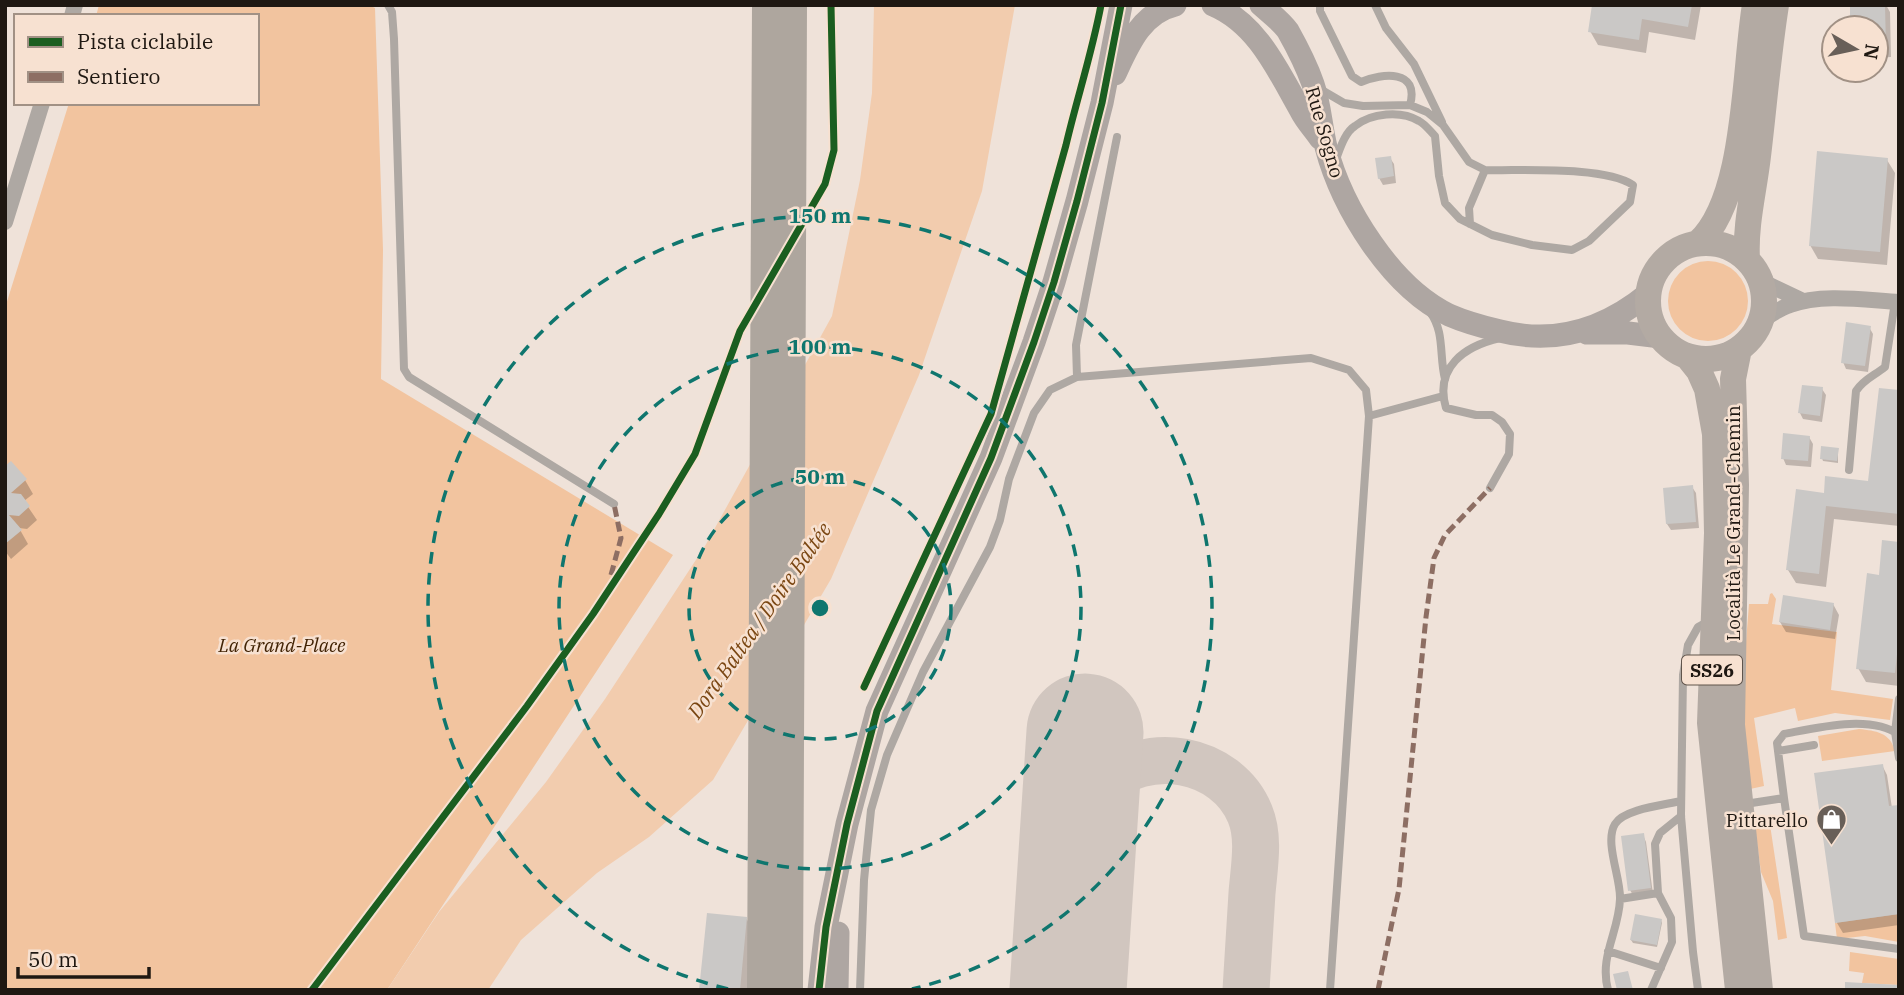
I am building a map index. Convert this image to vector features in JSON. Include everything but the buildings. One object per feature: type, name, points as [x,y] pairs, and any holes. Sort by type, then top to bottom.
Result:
[{"type":"highway","points":[[762,990],[779,13]]},
{"type":"highway","points":[[779,13],[788,990]]},
{"type":"main road","points":[[1698,243],[1716,221],[1734,172],[1755,5]]},
{"type":"main road","points":[[1747,259],[1747,236],[1776,5]]},
{"type":"main road","points":[[1661,337],[1651,319],[1648,294],[1653,278],[1675,251],[1698,243],[1721,244],[1747,259],[1761,281],[1765,303],[1761,321]]},
{"type":"main road","name":"Località Le Grand-Chemin","points":[[1760,990],[1732,726],[1736,485],[1733,379],[1739,349],[1748,342],[1761,321]]},
{"type":"main road","name":"Località Le Grand-Chemin","points":[[1661,337],[1687,356],[1699,371],[1707,389],[1715,435],[1717,533],[1710,723],[1738,990]]},
{"type":"main road","points":[[1687,356],[1714,359],[1739,349]]},
{"type":"street","points":[[1087,159],[1110,5]]},
{"type":"street","points":[[819,990],[826,927],[838,867],[861,765],[877,711],[991,458],[1054,282],[1102,103],[1121,5]]},
{"type":"street","points":[[1102,103],[1134,34],[1152,16],[1175,5]]},
{"type":"street","points":[[1213,5],[1239,20],[1273,59],[1303,115],[1326,149]]},
{"type":"street","name":"Rue Sogno","points":[[1243,5],[1267,30],[1295,73],[1353,211],[1372,243],[1416,294],[1448,315],[1515,335],[1544,337],[1573,333],[1628,333],[1661,337]]},
{"type":"street","name":"Rue Sogno","points":[[1261,5],[1286,21],[1313,84],[1326,149]]},
{"type":"street","points":[[5,222],[41,105]]},
{"type":"street","points":[[1761,281],[1803,301]]},
{"type":"street","name":"Rue Sogno","points":[[1573,333],[1624,312],[1648,294]]},
{"type":"street","points":[[1761,321],[1788,305],[1803,301],[1897,302]]},
{"type":"street","points":[[837,990],[838,867]]},
{"type":"street","points":[[1748,884],[1760,905],[1773,990]]},
{"type":"lane","points":[[388,5],[392,12],[394,39],[404,369],[409,377],[614,503]]},
{"type":"lane","points":[[1320,5],[1320,11],[1352,76],[1361,82],[1375,76],[1398,75],[1406,81],[1411,90],[1409,105]]},
{"type":"lane","points":[[1326,149],[1343,142],[1354,126],[1377,117],[1398,114],[1419,121],[1435,136],[1445,203],[1461,219],[1492,235],[1532,245],[1572,250],[1589,242],[1630,202],[1633,185],[1621,177],[1590,173],[1485,170],[1469,162],[1443,125],[1414,64],[1386,28],[1375,5]]},
{"type":"lane","points":[[1313,84],[1344,103],[1363,106],[1409,105],[1427,112],[1443,125]]},
{"type":"lane","points":[[1077,377],[1076,345],[1117,137]]},
{"type":"lane","points":[[1470,224],[1469,208],[1485,170]]},
{"type":"lane","points":[[1416,294],[1436,320],[1442,340],[1445,379],[1443,396],[1446,408],[1476,415],[1492,415],[1502,422],[1510,434],[1509,454],[1490,488]]},
{"type":"lane","points":[[1849,470],[1856,391],[1863,381],[1885,368],[1897,302]]},
{"type":"lane","points":[[1445,379],[1457,358],[1468,349],[1479,343],[1515,335]]},
{"type":"lane","points":[[860,990],[864,880],[870,810],[887,755],[923,672],[990,547],[1000,520],[1009,479],[1034,413],[1050,390],[1077,377],[1311,358],[1349,370],[1366,390],[1369,416],[1330,990]]},
{"type":"lane","points":[[1369,416],[1443,396]]},
{"type":"lane","points":[[1698,990],[1681,817],[1683,675],[1688,645],[1698,627],[1714,618]]},
{"type":"lane","points":[[1899,699],[1899,758]]},
{"type":"lane","points":[[1897,733],[1874,726],[1831,725],[1784,734],[1777,743],[1804,936],[1899,949]]},
{"type":"lane","points":[[1778,751],[1814,745]]},
{"type":"lane","points":[[1739,805],[1784,797]]},
{"type":"lane","points":[[1608,990],[1604,971],[1620,899],[1612,841],[1613,826],[1632,812],[1681,801]]},
{"type":"lane","points":[[1651,990],[1672,942],[1671,918],[1658,893],[1655,844],[1660,833],[1681,817]]},
{"type":"lane","points":[[1620,899],[1658,893]]},
{"type":"lane","points":[[1608,950],[1661,968]]},
{"type":"green space","name":"La Grand-Place","points":[[99,5],[369,5],[375,8],[383,250],[381,379],[673,555],[387,990],[5,990],[5,308],[68,105],[259,105],[259,14],[97,14]]},
{"type":"green space","points":[[1708,261],[1723,264],[1736,273],[1745,286],[1748,301],[1745,316],[1736,329],[1723,338],[1708,341],[1693,338],[1680,329],[1671,316],[1668,301],[1671,286],[1680,273],[1693,264]]},
{"type":"green space","points":[[1772,593],[1776,599],[1772,624],[1837,632],[1831,690],[1893,699],[1890,720],[1835,713],[1798,721],[1795,708],[1754,718],[1764,786],[1750,789],[1741,705],[1749,604],[1768,604]]},
{"type":"green space","points":[[1859,729],[1886,736],[1895,751],[1822,761],[1818,736]]},
{"type":"green space","points":[[1769,818],[1787,938],[1778,940],[1773,901],[1761,872],[1754,820]]},
{"type":"green space","points":[[1899,914],[1899,942],[1865,936],[1837,939],[1835,923]]},
{"type":"green space","points":[[1850,952],[1899,959],[1899,985],[1862,983],[1864,973],[1849,971]]},
{"type":"water","name":"Dora Baltea / Doire Baltée","points":[[874,5],[1015,5],[982,191],[919,375],[831,579],[713,780],[649,837],[597,873],[521,940],[488,990],[387,990],[439,912],[546,782],[605,699],[705,546],[832,316],[860,180],[872,93]]},
{"type":"taxiway","points":[[1077,850],[1082,824],[1091,800],[1102,786],[1120,772],[1140,764],[1162,760],[1184,762],[1204,768],[1223,779],[1239,795],[1250,814],[1255,833],[1256,853],[1246,990]]},
{"type":"runway","points":[[1068,990],[1085,732]]},
{"type":"marked path","points":[[1378,990],[1399,889],[1434,558],[1445,535],[1490,488]]},
{"type":"marked path","points":[[611,575],[621,538],[614,504]]},
{"type":"cycle path","points":[[312,990],[527,706],[593,614],[695,454],[740,331],[825,184],[834,150],[831,5]]},
{"type":"cycle path","points":[[864,687],[991,414],[1066,145],[1101,5]]},
{"type":"cycle path","points":[[819,990],[826,927],[847,824],[877,711],[991,458],[1034,342],[1077,201],[1102,103],[1121,5]]},
{"type":"place","name":"Pittarello","points":[[1831,847]]}]
